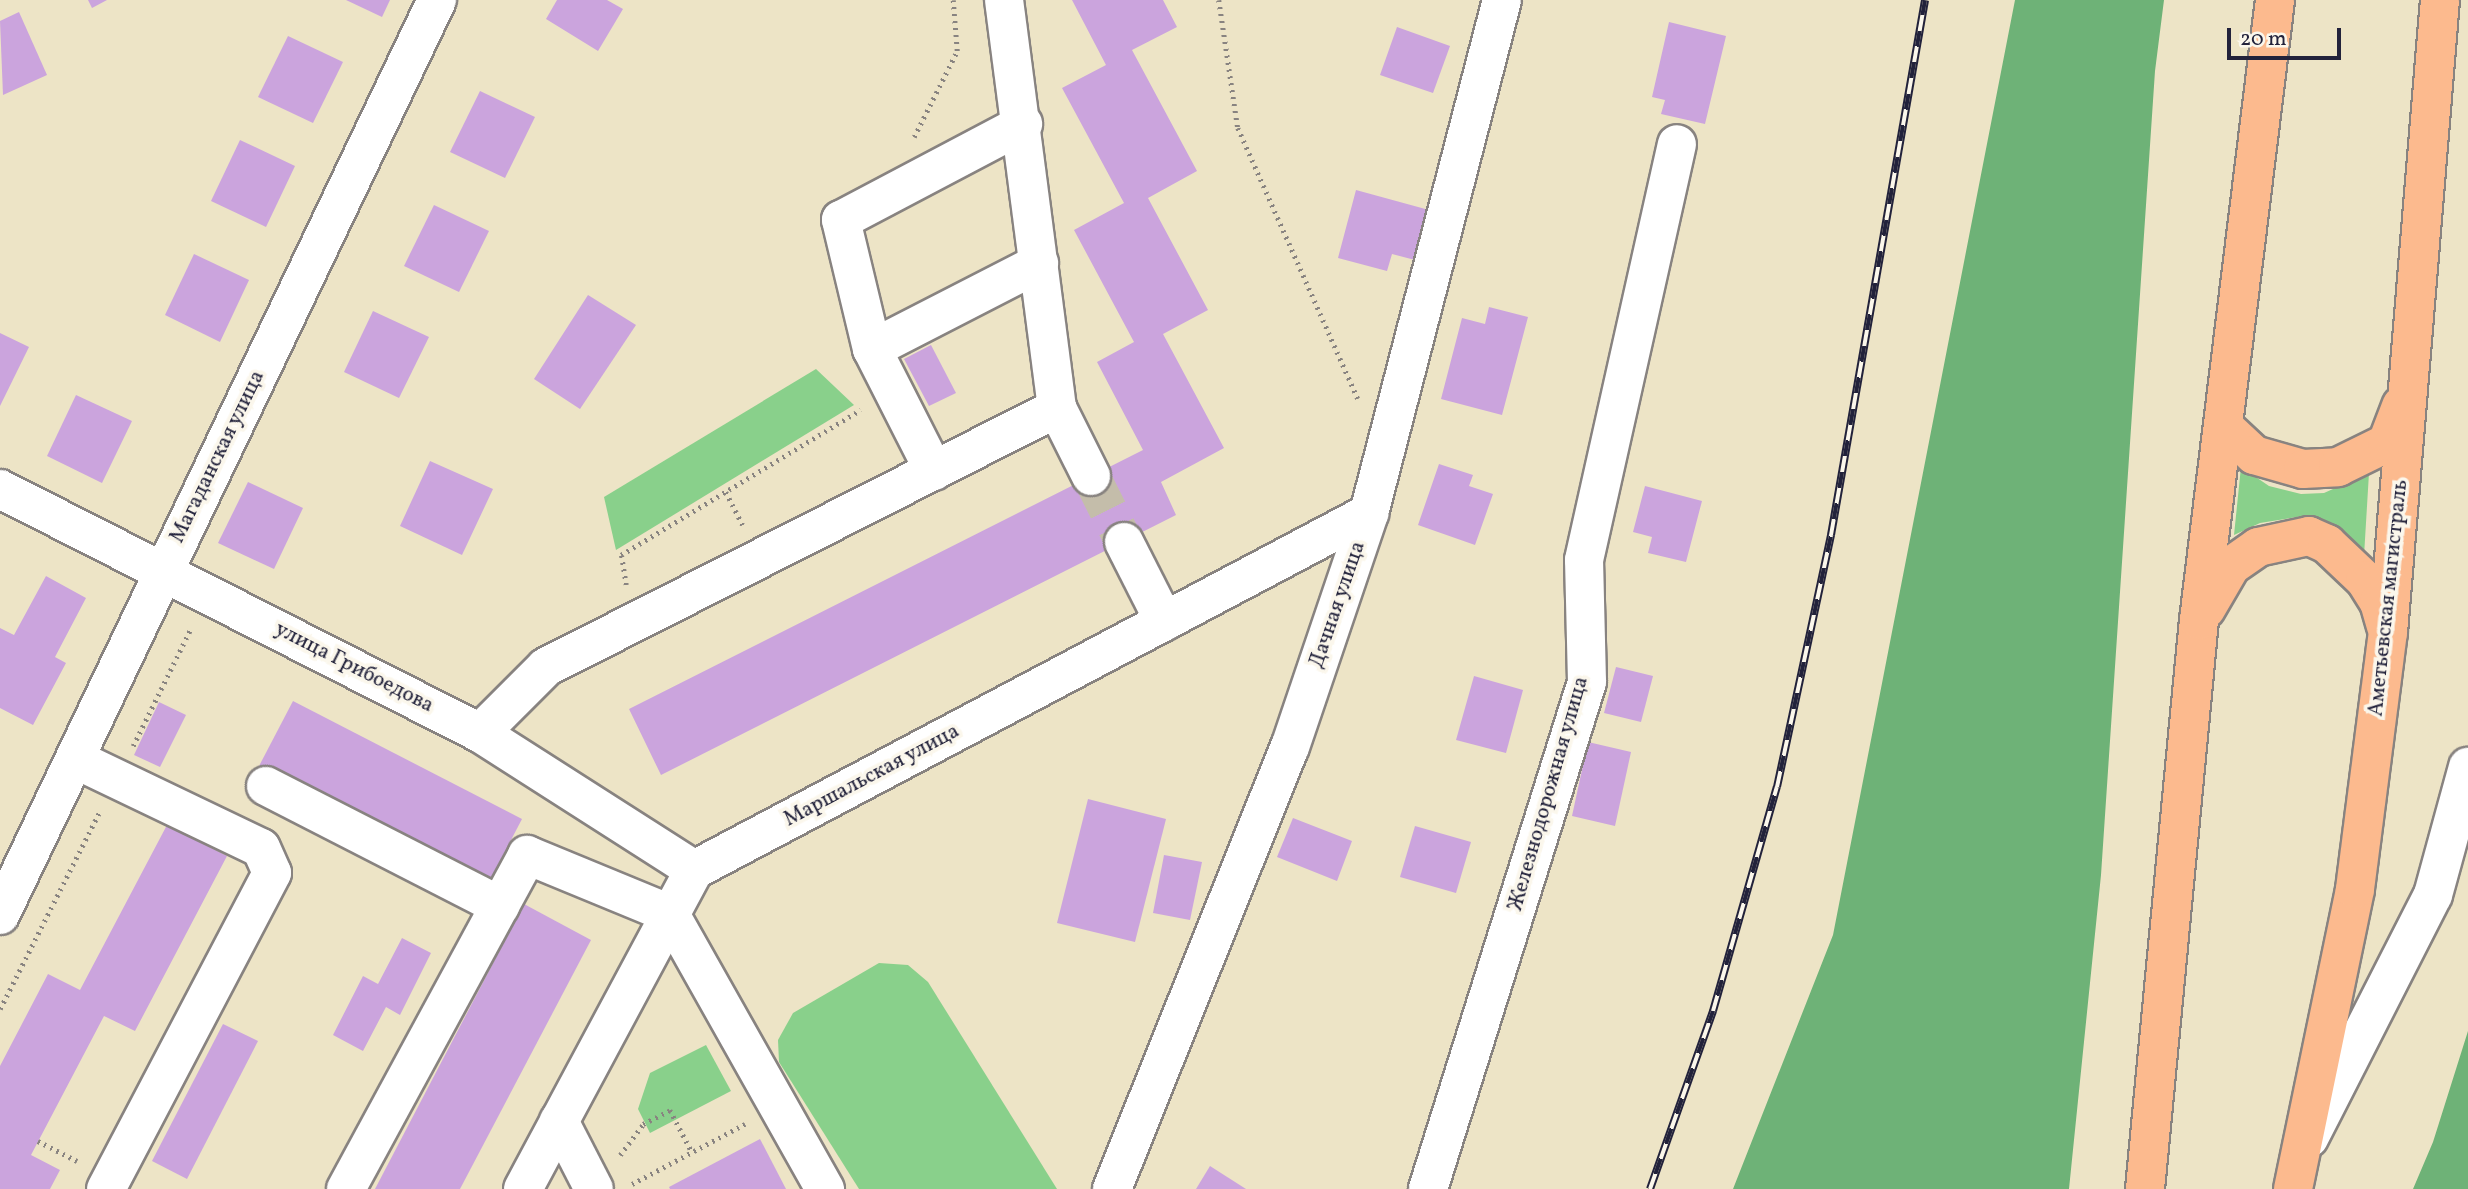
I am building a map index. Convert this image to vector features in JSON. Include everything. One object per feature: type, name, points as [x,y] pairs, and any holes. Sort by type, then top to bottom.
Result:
[{"type":"main road","points":[[2145,1189],[2199,620],[2275,0]]},
{"type":"main road","name":"Аметьевская магистраль","points":[[2293,1189],[2355,889],[2388,632],[2412,375],[2440,0]]},
{"type":"main road","points":[[2224,427],[2254,455],[2302,469],[2338,467],[2387,443],[2412,375]]},
{"type":"main road","points":[[2199,620],[2231,566],[2258,547],[2309,536],[2327,544],[2365,580],[2379,602],[2388,632]]},
{"type":"street","name":"Магаданская улица","points":[[0,915],[437,0]]},
{"type":"street","points":[[1004,0],[1023,124],[1057,408],[1091,476]]},
{"type":"street","name":"Дачная улица","points":[[1112,1189],[1290,747],[1370,513],[1502,0]]},
{"type":"street","points":[[934,471],[872,349],[841,220],[1023,124]]},
{"type":"street","name":"Железнодорожная улица","points":[[1428,1189],[1587,682],[1584,561],[1677,144]]},
{"type":"street","points":[[872,349],[1039,262]]},
{"type":"street","points":[[480,733],[546,667],[1057,408]]},
{"type":"street","name":"улица Грибоедова","points":[[0,489],[164,569],[480,733],[694,870]]},
{"type":"street","name":"Маршальская улица","points":[[694,870],[1370,513]]},
{"type":"street","points":[[1124,542],[1164,621]]},
{"type":"street","points":[[75,759],[261,848],[272,873],[116,1186]]},
{"type":"street","points":[[2302,1152],[2433,895],[2468,767]]},
{"type":"street","points":[[266,786],[499,906]]},
{"type":"street","points":[[346,1189],[527,855],[670,914],[825,1189]]},
{"type":"street","points":[[523,1189],[694,870]]},
{"type":"street","points":[[559,1121],[594,1189]]},
{"type":"path","points":[[884,197],[957,51],[953,0]]},
{"type":"path","points":[[1219,0],[1238,128],[1384,457]]},
{"type":"path","points":[[633,623],[621,555],[893,390]]},
{"type":"path","points":[[622,1189],[779,1107]]},
{"type":"path","points":[[643,1124],[670,1110],[692,1152]]},
{"type":"green space","points":[[2015,0],[2164,0],[2155,71],[2101,875],[2069,1189],[1733,1189],[1833,935]]},
{"type":"green space","points":[[816,369],[854,405],[616,550],[604,497]]},
{"type":"green space","points":[[2241,467],[2269,486],[2301,494],[2324,493],[2369,473],[2364,556],[2336,528],[2303,516],[2260,523],[2234,535]]},
{"type":"green space","points":[[879,963],[908,965],[928,982],[1057,1189],[859,1189],[779,1062],[778,1040],[793,1013]]},
{"type":"green space","points":[[2468,1031],[2468,1189],[2413,1189],[2433,1142]]},
{"type":"green space","points":[[706,1045],[731,1091],[650,1133],[638,1109],[650,1073]]},
{"type":"building","points":[[88,0],[107,0],[92,8]]},
{"type":"building","points":[[346,0],[390,0],[382,17]]},
{"type":"building","points":[[557,0],[607,0],[623,9],[598,51],[546,19]]},
{"type":"building","points":[[1072,0],[1163,0],[1177,27],[1132,50],[1197,171],[1148,198],[1208,310],[1163,334],[1224,448],[1161,482],[1176,515],[661,775],[629,709],[1143,450],[1097,362],[1134,342],[1074,230],[1124,203],[1062,88],[1106,65]]},
{"type":"building","points":[[19,12],[47,75],[3,95],[0,21]]},
{"type":"building","points":[[1669,22],[1726,36],[1705,124],[1661,114],[1665,100],[1652,97]]},
{"type":"building","points":[[1397,27],[1450,46],[1433,93],[1380,75]]},
{"type":"building","points":[[288,36],[343,62],[313,123],[258,97]]},
{"type":"building","points":[[480,91],[535,117],[505,178],[450,152]]},
{"type":"building","points":[[240,140],[295,166],[266,227],[211,201]]},
{"type":"building","points":[[1356,190],[1429,210],[1415,260],[1392,254],[1387,271],[1338,258]]},
{"type":"building","points":[[434,205],[489,231],[459,292],[404,266]]},
{"type":"building","points":[[194,254],[249,280],[220,342],[165,315]]},
{"type":"building","points":[[588,295],[636,325],[580,409],[534,379]]},
{"type":"building","points":[[1489,307],[1528,317],[1502,415],[1441,399],[1462,318],[1485,324]]},
{"type":"building","points":[[373,311],[429,337],[399,398],[344,372]]},
{"type":"building","points":[[0,333],[29,347],[0,406]]},
{"type":"building","points":[[931,345],[956,393],[929,406],[904,359]]},
{"type":"building","points":[[76,395],[132,421],[102,483],[47,456]]},
{"type":"building","points":[[430,461],[493,489],[462,555],[400,526]]},
{"type":"building","points":[[1439,464],[1473,475],[1469,486],[1493,494],[1475,545],[1418,525]]},
{"type":"building","points":[[248,482],[303,508],[274,569],[218,543]]},
{"type":"building","points":[[1645,486],[1702,501],[1686,562],[1648,553],[1652,537],[1633,532]]},
{"type":"building","points":[[46,576],[86,598],[55,657],[66,663],[33,725],[0,708],[0,628],[14,635]]},
{"type":"building","points":[[1616,667],[1653,676],[1641,722],[1604,713]]},
{"type":"building","points":[[1474,676],[1523,690],[1506,753],[1456,740]]},
{"type":"building","points":[[293,701],[522,819],[487,886],[258,768]]},
{"type":"building","points":[[159,702],[186,715],[160,767],[134,755]]},
{"type":"building","points":[[1588,742],[1631,752],[1615,826],[1572,816]]},
{"type":"building","points":[[1088,799],[1166,819],[1135,942],[1057,923]]},
{"type":"building","points":[[1293,818],[1352,841],[1337,881],[1277,857]]},
{"type":"building","points":[[167,825],[227,856],[135,1031],[104,1016],[31,1155],[60,1170],[50,1189],[0,1189],[0,1066],[48,974],[80,990]]},
{"type":"building","points":[[1415,826],[1471,842],[1456,893],[1400,877]]},
{"type":"building","points":[[1164,855],[1202,862],[1190,920],[1153,913]]},
{"type":"building","points":[[524,904],[591,940],[460,1189],[375,1189]]},
{"type":"building","points":[[402,938],[431,953],[400,1015],[386,1007],[363,1051],[333,1035],[363,976],[378,984]]},
{"type":"building","points":[[223,1024],[258,1041],[187,1179],[152,1161]]},
{"type":"building","points":[[760,1139],[786,1189],[670,1189],[669,1187]]},
{"type":"building","points":[[1210,1166],[1246,1189],[1196,1189]]},
{"type":"tunnel","points":[[1091,476],[1124,542]]},
{"type":"railway","points":[[1650,1189],[1713,1011],[1777,787],[1831,535],[1925,0]]}]
